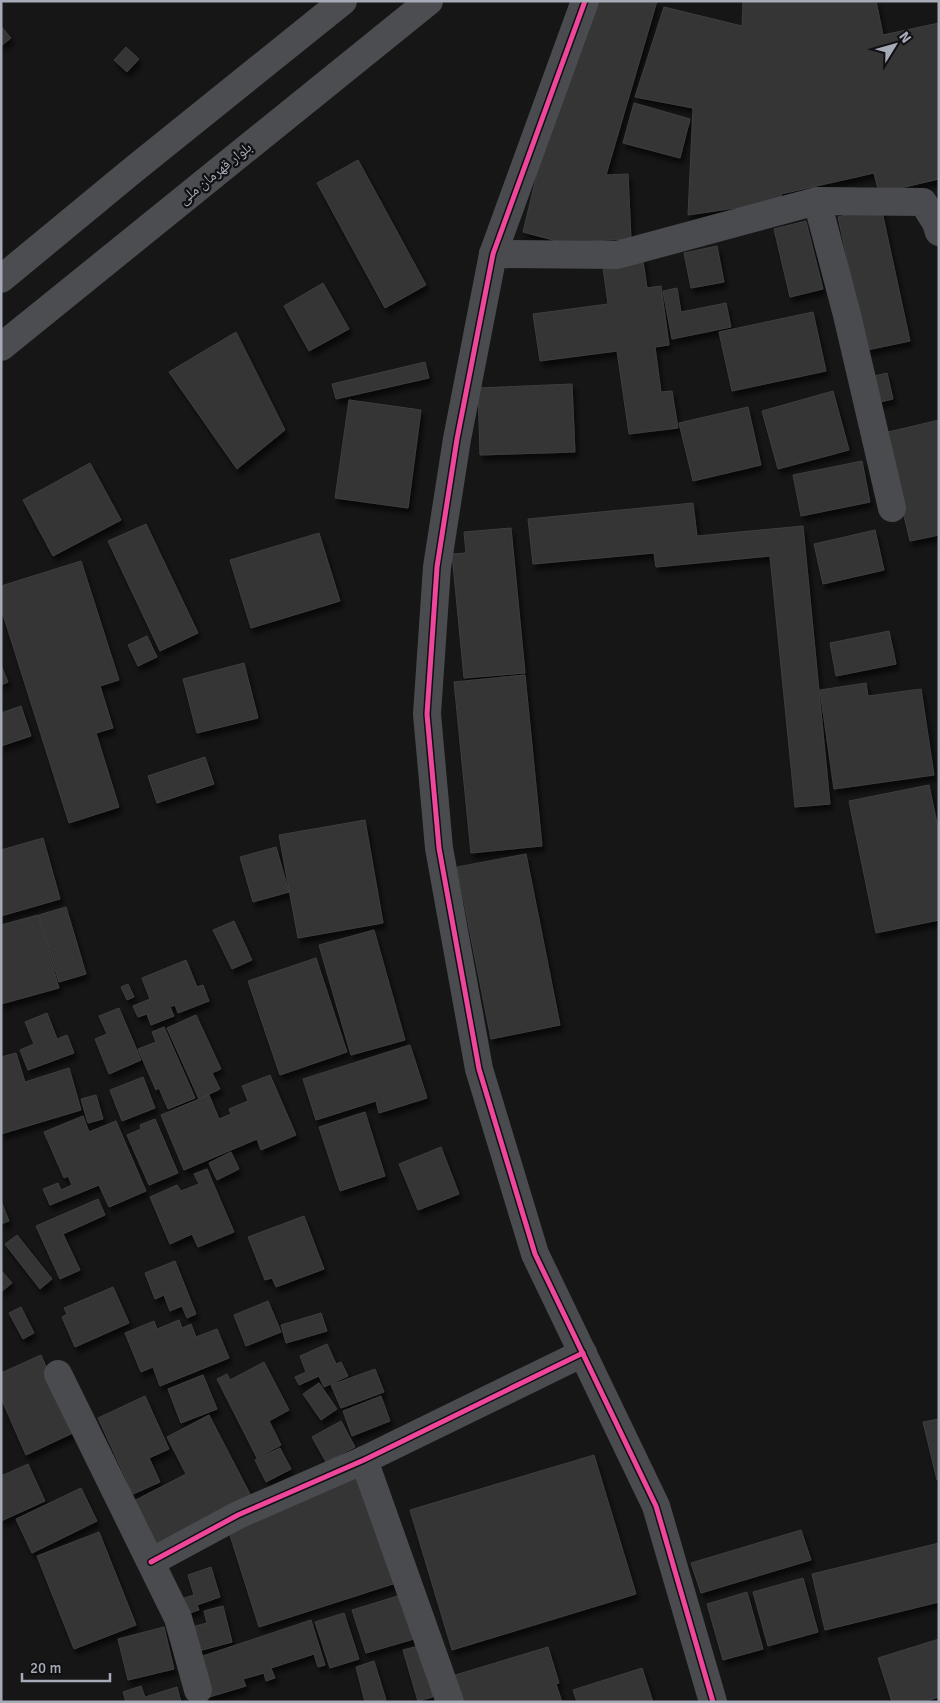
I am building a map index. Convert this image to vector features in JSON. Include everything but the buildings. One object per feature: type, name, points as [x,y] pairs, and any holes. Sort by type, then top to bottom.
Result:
[{"type":"highway","points":[[1,279],[133,170],[344,1]]},
{"type":"highway","name":"بلوار قهرمان ملی","points":[[1,347],[429,1]]},
{"type":"street","points":[[585,1],[494,254],[457,439],[437,567],[428,724],[439,848],[479,1069],[535,1254],[656,1506],[713,1702]]},
{"type":"street","points":[[494,254],[617,255],[817,201],[923,202],[936,223],[939,232]]},
{"type":"street","points":[[817,201],[847,315],[892,508]]},
{"type":"street","points":[[151,1562],[238,1515],[364,1460],[583,1353]]},
{"type":"street","points":[[58,1374],[178,1618],[198,1690]]},
{"type":"street","points":[[364,1460],[450,1702]]},
{"type":"cycle path","points":[[585,1],[493,254],[457,439],[437,567],[427,714],[439,848],[479,1069],[535,1254],[656,1506],[713,1702]]},
{"type":"cycle path","points":[[151,1562],[238,1515],[364,1460],[583,1353]]}]
